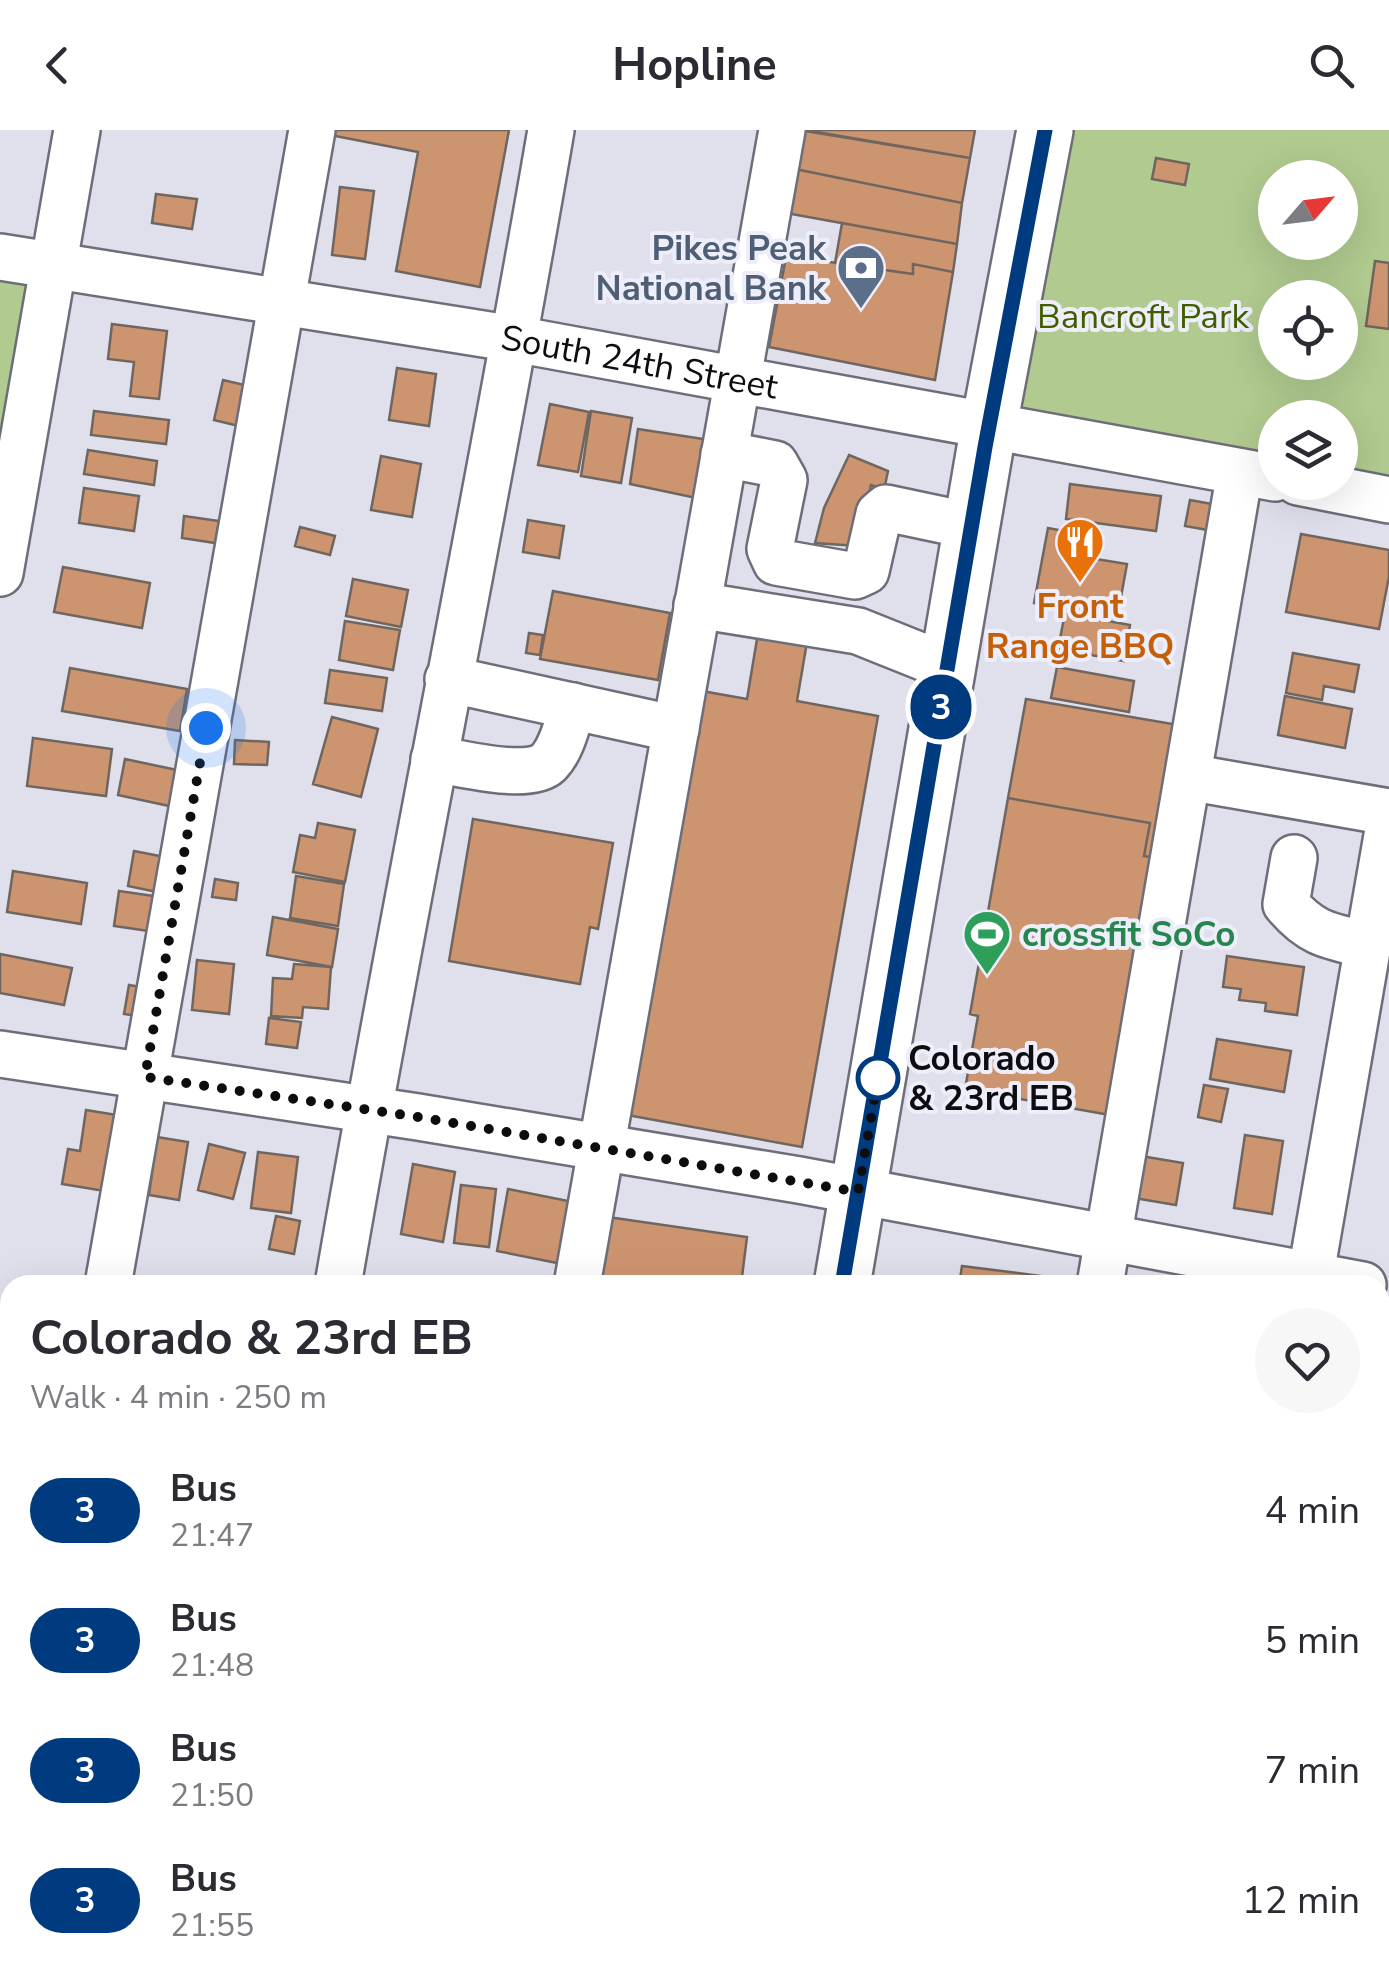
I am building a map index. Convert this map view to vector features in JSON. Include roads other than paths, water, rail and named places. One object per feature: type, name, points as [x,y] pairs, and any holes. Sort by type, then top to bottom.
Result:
[{"type":"main road","points":[[844,1275],[971,526],[1045,130]]},
{"type":"street","points":[[0,573],[77,130]]},
{"type":"street","points":[[110,1275],[312,130]]},
{"type":"street","points":[[340,1275],[551,130]]},
{"type":"street","points":[[579,1275],[782,130]]},
{"type":"street","name":"South 24th Street","points":[[0,257],[515,339],[1258,475]]},
{"type":"street","points":[[724,454],[776,464],[784,480],[770,548],[776,562],[855,576],[866,570],[879,514],[886,508],[971,526]]},
{"type":"street","points":[[1102,1275],[1188,778],[1258,475]]},
{"type":"street","points":[[1358,494],[1389,500]]},
{"type":"street","points":[[698,605],[858,631],[948,667]]},
{"type":"street","points":[[448,679],[676,729]]},
{"type":"street","points":[[434,759],[524,771],[545,767],[557,752],[573,706]]},
{"type":"street","points":[[1188,778],[1389,812]]},
{"type":"street","points":[[1311,1275],[1389,824]]},
{"type":"street","points":[[1294,858],[1286,904],[1303,924],[1368,945]]},
{"type":"street","points":[[0,1054],[602,1148],[1108,1238],[1286,1275]]},
{"type":"place","name":"Pikes Peak National Bank","points":[[861,310]]},
{"type":"place","name":"Front Range BBQ","points":[[1080,584]]},
{"type":"place","name":"crossfit SoCo","points":[[987,976]]},
{"type":"place","name":"Colorado & 23rd EB","points":[[878,1078]]},
{"type":"park label","name":"Bancroft Park","points":[[1143,316]]}]
